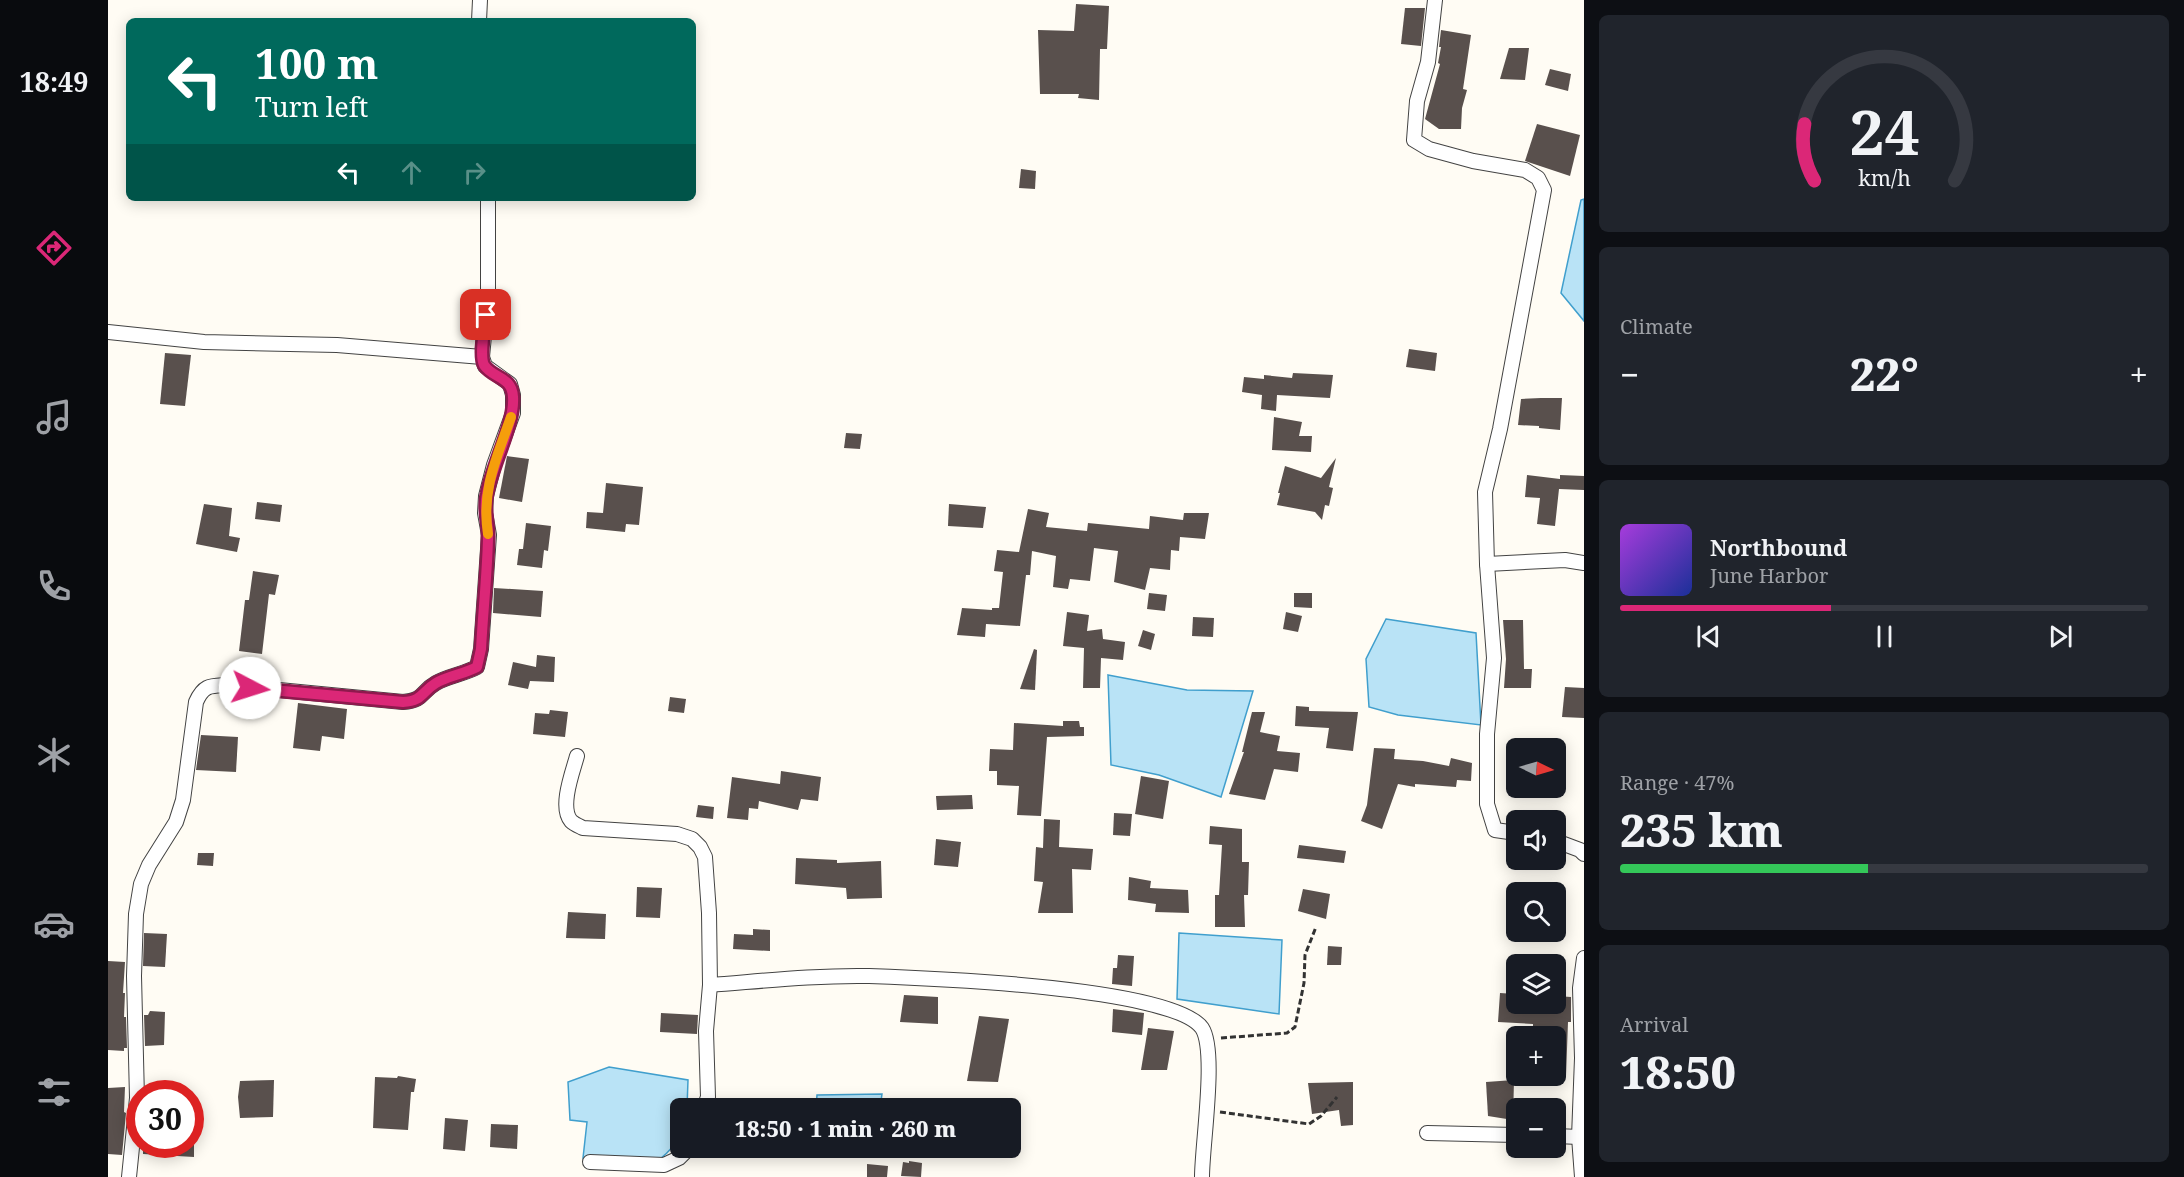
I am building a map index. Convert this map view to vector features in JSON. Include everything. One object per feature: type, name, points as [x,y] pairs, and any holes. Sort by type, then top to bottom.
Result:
[{"type":"street","points":[[479,18],[480,0]]},
{"type":"street","points":[[1435,0],[1428,62],[1418,102],[1414,140],[1429,149],[1473,161],[1525,170],[1538,178],[1544,190],[1500,429],[1485,492],[1487,564],[1494,658],[1487,734],[1487,804],[1495,830],[1506,832]]},
{"type":"street","points":[[129,1177],[137,1098],[134,976],[136,914],[145,874],[176,822],[183,800],[196,702],[201,692],[208,687],[228,686],[403,702],[414,701],[435,683],[477,667],[481,649],[489,535],[485,513],[486,496],[494,465],[513,413],[513,395],[510,384],[485,366],[482,357],[488,294],[488,201]]},
{"type":"street","points":[[108,332],[204,342],[337,345],[482,357]]},
{"type":"street","points":[[1487,564],[1565,560],[1584,563]]},
{"type":"street","points":[[577,756],[566,796],[568,817],[572,822],[583,828],[677,834],[692,839],[700,847],[705,857],[710,985],[706,1031],[708,1098]]},
{"type":"street","points":[[1566,845],[1584,854]]},
{"type":"street","points":[[1582,1177],[1579,1137],[1584,958]]},
{"type":"street","points":[[710,985],[798,978],[868,976],[1011,984],[1128,998],[1186,1015],[1201,1027],[1207,1039],[1209,1072],[1202,1177]]},
{"type":"street","points":[[1427,1133],[1506,1135]]},
{"type":"street","points":[[1566,1136],[1579,1137]]},
{"type":"street","points":[[590,1162],[664,1165],[679,1158]]},
{"type":"path","points":[[1207,1039],[1287,1033],[1295,1028],[1304,983],[1305,955],[1316,927]]},
{"type":"path","points":[[1206,1110],[1309,1124],[1322,1116],[1337,1097]]},
{"type":"water","points":[[1584,199],[1584,321],[1561,293],[1581,200]]},
{"type":"water","points":[[1386,619],[1476,633],[1481,725],[1398,715],[1369,707],[1366,659]]},
{"type":"water","points":[[1108,675],[1187,690],[1253,691],[1221,797],[1159,775],[1111,765]]},
{"type":"water","points":[[1179,933],[1282,940],[1279,1014],[1177,999]]},
{"type":"water","points":[[609,1067],[688,1080],[687,1098],[670,1098],[670,1150],[660,1159],[583,1158],[587,1122],[570,1120],[568,1082]]},
{"type":"water","points":[[882,1094],[881,1098],[817,1098],[817,1095]]},
{"type":"building","points":[[1076,4],[1109,6],[1107,49],[1100,49],[1099,100],[1078,98],[1079,94],[1040,94],[1038,30],[1074,31]]},
{"type":"building","points":[[1405,8],[1425,8],[1421,46],[1401,44]]},
{"type":"building","points":[[1441,30],[1471,35],[1463,89],[1467,90],[1462,108],[1461,129],[1439,129],[1425,119],[1440,64],[1438,63]]},
{"type":"building","points":[[1509,48],[1529,48],[1525,80],[1500,79]]},
{"type":"building","points":[[1550,69],[1571,74],[1568,91],[1545,85]]},
{"type":"building","points":[[1537,124],[1580,135],[1570,176],[1525,161]]},
{"type":"building","points":[[1021,169],[1036,171],[1035,189],[1019,188]]},
{"type":"building","points":[[1409,349],[1437,353],[1435,371],[1406,367]]},
{"type":"building","points":[[165,353],[191,355],[185,406],[160,404]]},
{"type":"building","points":[[1293,373],[1333,375],[1330,398],[1277,395],[1276,411],[1261,409],[1262,395],[1242,392],[1244,377],[1264,379],[1264,375],[1292,378]]},
{"type":"building","points":[[1562,398],[1560,430],[1518,425],[1521,399]]},
{"type":"building","points":[[1274,417],[1302,422],[1299,436],[1312,436],[1311,452],[1272,450]]},
{"type":"building","points":[[846,433],[862,434],[860,449],[844,448]]},
{"type":"building","points":[[507,456],[529,459],[522,502],[499,498]]},
{"type":"building","points":[[1336,458],[1329,487],[1333,488],[1329,506],[1325,505],[1322,520],[1315,512],[1277,505],[1285,466],[1321,478]]},
{"type":"building","points":[[1527,475],[1560,479],[1560,475],[1584,476],[1584,490],[1559,489],[1555,526],[1537,524],[1540,498],[1525,497]]},
{"type":"building","points":[[606,483],[643,487],[639,525],[626,524],[625,532],[586,528],[587,512],[603,513]]},
{"type":"building","points":[[257,502],[282,505],[280,522],[255,519]]},
{"type":"building","points":[[204,504],[232,508],[229,536],[240,538],[237,552],[196,544]]},
{"type":"building","points":[[949,504],[986,507],[983,528],[948,526]]},
{"type":"building","points":[[1028,509],[1049,513],[1046,527],[1087,531],[1088,523],[1149,529],[1150,516],[1183,520],[1184,513],[1209,513],[1205,539],[1180,537],[1179,551],[1171,550],[1170,570],[1150,568],[1145,590],[1114,582],[1118,551],[1094,548],[1090,581],[1070,579],[1068,589],[1053,587],[1056,556],[1032,551],[1030,575],[1026,575],[1020,626],[986,624],[985,637],[957,635],[962,608],[992,610],[992,608],[999,608],[1003,572],[994,571],[997,550],[1019,552]]},
{"type":"building","points":[[526,523],[551,526],[548,551],[544,550],[542,568],[517,565],[519,549],[523,549]]},
{"type":"building","points":[[253,571],[279,575],[275,595],[269,594],[262,654],[239,651],[245,600],[249,600]]},
{"type":"building","points":[[494,588],[543,591],[541,617],[493,613]]},
{"type":"building","points":[[1149,593],[1167,595],[1165,611],[1147,609]]},
{"type":"building","points":[[1294,593],[1312,593],[1312,608],[1294,607]]},
{"type":"building","points":[[1067,612],[1089,615],[1087,631],[1102,629],[1103,639],[1125,642],[1123,660],[1101,658],[1100,688],[1083,688],[1084,648],[1063,646]]},
{"type":"building","points":[[1286,612],[1302,616],[1298,632],[1283,629]]},
{"type":"building","points":[[1193,617],[1214,618],[1213,637],[1192,636]]},
{"type":"building","points":[[1503,620],[1523,620],[1524,669],[1532,669],[1531,688],[1504,688],[1506,659]]},
{"type":"building","points":[[1143,630],[1155,634],[1151,650],[1138,646]]},
{"type":"building","points":[[1034,649],[1037,650],[1035,690],[1020,689]]},
{"type":"building","points":[[537,655],[555,657],[554,682],[530,681],[528,689],[508,685],[513,662],[536,667]]},
{"type":"building","points":[[1565,687],[1584,688],[1584,718],[1562,717]]},
{"type":"building","points":[[670,697],[686,699],[684,713],[668,711]]},
{"type":"building","points":[[298,703],[347,709],[344,739],[322,736],[320,751],[293,748]]},
{"type":"building","points":[[1296,706],[1309,707],[1309,711],[1358,712],[1353,751],[1326,748],[1329,728],[1295,726]]},
{"type":"building","points":[[550,710],[568,712],[565,737],[533,734],[535,713],[549,714]]},
{"type":"building","points":[[1252,712],[1265,712],[1260,732],[1280,736],[1277,751],[1300,753],[1298,772],[1274,769],[1265,800],[1229,794],[1244,752],[1242,752]]},
{"type":"building","points":[[1063,721],[1079,721],[1080,727],[1084,727],[1084,736],[1047,737],[1041,816],[1017,815],[1019,786],[997,785],[997,771],[989,771],[990,749],[1013,750],[1014,723],[1063,726]]},
{"type":"building","points":[[201,735],[238,737],[236,772],[196,770]]},
{"type":"building","points":[[1374,748],[1395,749],[1394,759],[1449,766],[1451,758],[1472,763],[1471,781],[1457,780],[1456,787],[1415,784],[1415,787],[1398,784],[1382,829],[1361,821],[1367,805]]},
{"type":"building","points":[[781,771],[821,777],[818,801],[801,799],[798,810],[759,801],[758,809],[749,808],[748,820],[727,818],[732,777],[780,784]]},
{"type":"building","points":[[1141,776],[1169,781],[1163,819],[1135,814]]},
{"type":"building","points":[[972,795],[973,809],[937,810],[936,796]]},
{"type":"building","points":[[698,805],[714,807],[713,819],[696,817]]},
{"type":"building","points":[[1114,813],[1132,814],[1130,836],[1113,835]]},
{"type":"building","points":[[1044,819],[1060,820],[1059,847],[1093,849],[1091,870],[1072,869],[1073,913],[1038,913],[1043,882],[1034,881],[1036,847],[1043,848]]},
{"type":"building","points":[[1210,826],[1242,829],[1242,862],[1249,862],[1248,895],[1244,895],[1245,927],[1215,927],[1215,895],[1219,895],[1222,845],[1209,844]]},
{"type":"building","points":[[936,839],[961,842],[958,867],[934,865]]},
{"type":"building","points":[[1299,845],[1346,851],[1344,863],[1297,858]]},
{"type":"building","points":[[198,853],[214,853],[213,866],[197,865]]},
{"type":"building","points":[[796,858],[837,860],[837,863],[881,861],[882,898],[847,899],[846,888],[795,884]]},
{"type":"building","points":[[1129,877],[1151,881],[1150,888],[1188,890],[1189,913],[1155,912],[1156,904],[1128,900]]},
{"type":"building","points":[[637,887],[662,888],[660,918],[636,917]]},
{"type":"building","points":[[1303,889],[1330,894],[1326,919],[1298,911]]},
{"type":"building","points":[[568,912],[606,914],[605,939],[566,938]]},
{"type":"building","points":[[753,929],[770,930],[770,951],[733,949],[734,934],[753,935]]},
{"type":"building","points":[[144,933],[167,934],[165,967],[143,966]]},
{"type":"building","points":[[1328,946],[1342,947],[1341,965],[1327,965]]},
{"type":"building","points":[[1118,955],[1134,956],[1132,986],[1112,984],[1113,968],[1117,968]]},
{"type":"building","points":[[108,961],[125,962],[123,993],[125,993],[124,1017],[126,1017],[127,1048],[124,1048],[124,1051],[108,1050]]},
{"type":"building","points":[[1500,993],[1506,993],[1506,1014],[1566,1014],[1566,997],[1571,997],[1566,1076],[1566,1026],[1533,1026],[1533,1024],[1498,1022]]},
{"type":"building","points":[[904,995],[938,997],[938,1024],[900,1022]]},
{"type":"building","points":[[1113,1009],[1144,1013],[1142,1035],[1112,1032]]},
{"type":"building","points":[[150,1011],[165,1012],[164,1045],[145,1046],[144,1015],[148,1015]]},
{"type":"building","points":[[661,1013],[698,1015],[697,1034],[660,1032]]},
{"type":"building","points":[[979,1016],[1009,1019],[998,1082],[967,1081]]},
{"type":"building","points":[[1148,1028],[1174,1031],[1167,1070],[1141,1070]]},
{"type":"building","points":[[398,1076],[416,1079],[414,1092],[411,1092],[408,1130],[373,1128],[375,1077],[397,1078]]},
{"type":"building","points":[[274,1080],[273,1117],[240,1118],[238,1097],[240,1081]]},
{"type":"building","points":[[1506,1081],[1506,1086],[1514,1086],[1514,1098],[1506,1098],[1506,1119],[1488,1116],[1486,1082]]},
{"type":"building","points":[[1353,1082],[1353,1125],[1341,1126],[1339,1110],[1312,1114],[1308,1083]]},
{"type":"building","points":[[125,1087],[124,1112],[126,1113],[122,1155],[108,1154],[108,1088]]},
{"type":"building","points":[[445,1118],[468,1120],[465,1151],[443,1149]]},
{"type":"building","points":[[491,1124],[518,1125],[517,1149],[490,1147]]},
{"type":"building","points":[[909,1161],[922,1163],[921,1177],[901,1176],[903,1162],[909,1163]]},
{"type":"building","points":[[867,1164],[888,1166],[887,1177],[867,1177]]},
{"type":"slow traffic","points":[[488,534],[485,513],[486,496],[511,417]]},
{"type":"route","points":[[250,688],[403,702],[414,701],[435,683],[477,667],[481,649],[489,535],[485,513],[486,496],[494,465],[513,413],[513,395],[510,384],[485,366],[482,357],[486,315]]}]
